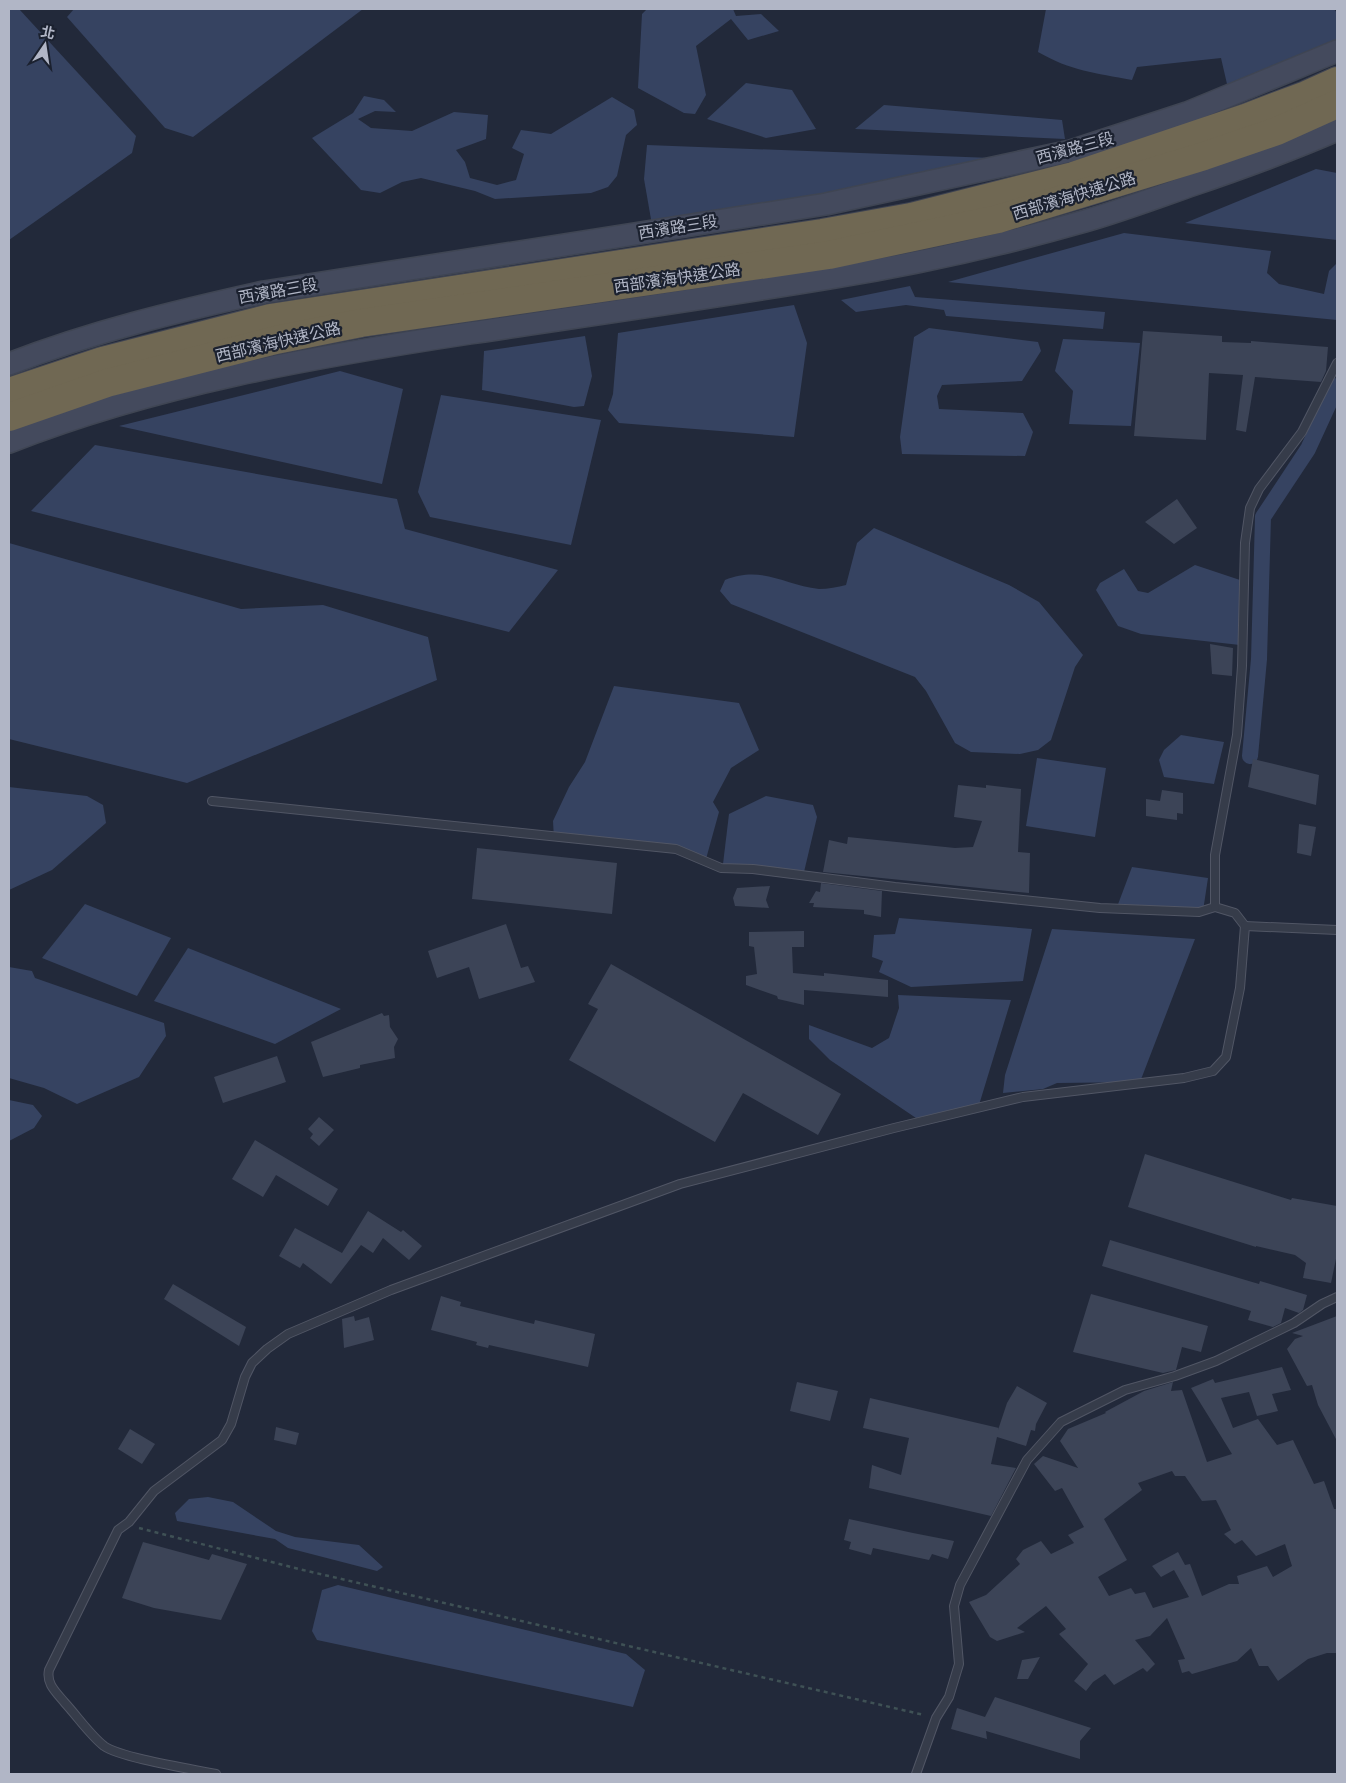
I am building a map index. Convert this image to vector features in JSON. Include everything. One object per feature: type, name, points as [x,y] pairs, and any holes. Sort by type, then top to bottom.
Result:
[{"type":"highway","name":"西部濱海快速公路","points":[[9,417],[108,384],[276,340],[361,323],[829,255],[998,219],[1072,187],[1337,81]]},
{"type":"highway","name":"西部濱海快速公路","points":[[9,392],[102,361],[270,318],[822,233],[1072,187],[1278,131],[1337,104]]},
{"type":"street","name":"西濱路三段","points":[[9,364],[179,311],[264,292],[826,204],[1071,151],[1187,113],[1337,51]]},
{"type":"street","points":[[9,442],[38,430],[194,383],[281,364],[370,348],[831,278],[919,262],[1006,242],[1098,217],[1250,165],[1337,130]]},
{"type":"lane","points":[[1216,907],[1215,855],[1237,735],[1242,666],[1245,543],[1250,508],[1259,489],[1302,432],[1337,363]]},
{"type":"lane","points":[[212,801],[676,849],[721,868],[753,868],[895,887],[1110,908],[1199,912],[1216,907],[1235,913],[1245,926],[1240,988],[1226,1057],[1213,1071],[1184,1078],[1024,1097],[690,1182],[391,1290],[288,1334],[267,1349],[252,1364],[245,1377],[231,1424],[222,1440],[154,1491],[126,1525],[118,1530],[49,1670],[47,1678],[67,1705],[104,1746],[141,1758],[216,1774]]},
{"type":"lane","points":[[1245,926],[1337,930]]},
{"type":"lane","points":[[916,1774],[936,1718],[949,1697],[959,1664],[954,1606],[960,1585],[1027,1460],[1061,1422],[1125,1390],[1174,1376],[1216,1361],[1294,1323],[1322,1304],[1337,1297]]},
{"type":"path","points":[[126,1525],[303,1570],[936,1718]]},
{"type":"water","points":[[9,9],[19,9],[136,136],[132,153],[9,240]]},
{"type":"water","points":[[74,9],[363,9],[193,137],[165,128],[67,17]]},
{"type":"water","points":[[647,9],[733,9],[736,16],[761,14],[779,31],[748,40],[731,19],[696,46],[706,95],[695,114],[684,113],[638,88],[642,14]]},
{"type":"water","points":[[1046,9],[1334,9],[1337,13],[1337,47],[1230,97],[1221,58],[1137,67],[1132,80],[1072,67],[1050,58],[1038,52]]},
{"type":"water","points":[[746,83],[792,90],[816,129],[766,138],[707,119]]},
{"type":"water","points":[[364,96],[384,100],[396,112],[375,111],[358,119],[371,128],[412,131],[454,112],[488,115],[486,139],[456,150],[465,162],[470,178],[497,185],[516,180],[524,154],[512,148],[521,130],[551,134],[612,97],[634,110],[637,125],[626,135],[617,176],[608,187],[591,193],[495,199],[475,191],[421,178],[402,182],[380,193],[361,190],[312,138],[353,113]]},
{"type":"water","points":[[884,105],[1062,120],[1065,139],[855,129]]},
{"type":"water","points":[[647,145],[1020,159],[652,225],[644,179]]},
{"type":"water","points":[[1316,169],[1337,173],[1337,240],[1185,223]]},
{"type":"water","points":[[1124,233],[1271,251],[1267,273],[1279,284],[1324,294],[1329,271],[1337,263],[1337,320],[948,282]]},
{"type":"water","points":[[910,286],[915,297],[1105,312],[1103,329],[946,316],[944,310],[906,305],[856,312],[841,300]]},
{"type":"water","points":[[794,305],[807,343],[794,437],[619,423],[608,410],[613,394],[618,333]]},
{"type":"water","points":[[929,328],[1038,342],[1041,351],[1022,381],[942,385],[937,396],[939,409],[1023,413],[1033,432],[1025,456],[902,454],[900,437],[914,337]]},
{"type":"water","points":[[585,336],[592,376],[584,406],[574,407],[482,390],[484,351]]},
{"type":"water","points":[[1063,339],[1140,343],[1131,426],[1069,424],[1073,391],[1055,371]]},
{"type":"water","points":[[340,371],[403,389],[382,484],[119,426]]},
{"type":"water","points":[[441,395],[601,420],[571,545],[430,517],[418,492]]},
{"type":"water","points":[[95,445],[397,499],[405,529],[558,570],[509,632],[31,511]]},
{"type":"water","points":[[874,528],[1009,585],[1039,602],[1083,655],[1075,667],[1051,740],[1038,750],[1020,754],[971,752],[955,743],[926,691],[915,677],[731,604],[720,591],[725,580],[750,575],[773,577],[819,589],[846,585],[857,543]]},
{"type":"water","points":[[9,543],[241,609],[323,605],[428,637],[437,680],[187,783],[9,739]]},
{"type":"water","points":[[1195,565],[1240,580],[1244,591],[1240,645],[1141,634],[1118,626],[1096,590],[1100,583],[1124,569],[1138,591],[1148,593]]},
{"type":"water","points":[[614,686],[739,703],[759,750],[731,768],[713,802],[719,812],[706,859],[687,852],[554,839],[553,821],[569,787],[585,762]]},
{"type":"water","points":[[1181,735],[1224,742],[1214,784],[1164,777],[1159,760],[1164,750]]},
{"type":"water","points":[[1037,758],[1106,768],[1095,837],[1026,826]]},
{"type":"water","points":[[9,787],[87,796],[103,805],[106,823],[52,870],[9,890]]},
{"type":"water","points":[[766,796],[813,805],[817,817],[804,872],[723,864],[729,814]]},
{"type":"water","points":[[1132,867],[1208,878],[1203,911],[1117,907]]},
{"type":"water","points":[[85,904],[171,938],[137,996],[42,958]]},
{"type":"water","points":[[899,918],[1032,929],[1023,981],[911,987],[879,972],[883,961],[872,957],[874,935],[895,934]]},
{"type":"water","points":[[1052,929],[1195,939],[1140,1082],[1057,1083],[1043,1089],[1003,1093],[1005,1075]]},
{"type":"water","points":[[188,948],[341,1009],[275,1044],[154,1001]]},
{"type":"water","points":[[9,967],[32,971],[35,978],[164,1023],[166,1036],[139,1077],[77,1104],[44,1088],[9,1078]]},
{"type":"water","points":[[898,995],[1011,1000],[979,1105],[916,1118],[830,1060],[809,1039],[809,1025],[872,1048],[889,1038],[899,1008]]},
{"type":"water","points":[[9,1100],[33,1105],[42,1116],[34,1128],[9,1141]]},
{"type":"water","points":[[208,1497],[233,1502],[276,1531],[295,1537],[359,1545],[383,1567],[377,1571],[288,1548],[275,1539],[177,1521],[175,1513],[189,1499]]},
{"type":"water","points":[[338,1585],[626,1654],[645,1670],[633,1707],[317,1640],[312,1631],[322,1590]]},
{"type":"building","points":[[1143,331],[1222,336],[1222,342],[1251,343],[1251,341],[1328,347],[1326,371],[1321,382],[1255,377],[1246,432],[1236,430],[1243,375],[1209,373],[1206,440],[1134,436]]},
{"type":"building","points":[[1177,499],[1197,528],[1174,544],[1145,522]]},
{"type":"building","points":[[1210,644],[1233,648],[1232,676],[1212,674]]},
{"type":"building","points":[[1253,759],[1319,775],[1316,805],[1248,787]]},
{"type":"building","points":[[958,785],[986,788],[986,785],[1021,789],[1018,852],[1030,853],[1029,893],[823,872],[829,840],[847,844],[848,837],[955,848],[973,847],[982,821],[954,817]]},
{"type":"building","points":[[1162,790],[1183,793],[1183,814],[1177,813],[1177,820],[1146,816],[1146,799],[1160,801]]},
{"type":"building","points":[[1299,824],[1316,827],[1311,856],[1297,853]]},
{"type":"building","points":[[477,848],[617,863],[612,914],[472,899]]},
{"type":"building","points":[[821,883],[882,891],[881,917],[864,914],[864,910],[813,907],[814,903],[809,903],[816,891],[820,892]]},
{"type":"building","points":[[770,886],[766,900],[769,908],[735,906],[733,898],[737,888]]},
{"type":"building","points":[[506,924],[521,968],[528,966],[535,982],[479,999],[469,967],[437,978],[428,951]]},
{"type":"building","points":[[804,931],[804,947],[792,947],[793,973],[824,976],[824,973],[888,980],[888,997],[804,990],[804,1005],[778,999],[777,996],[746,985],[746,976],[757,974],[754,947],[749,946],[749,932]]},
{"type":"building","points":[[611,964],[841,1094],[818,1135],[743,1093],[715,1142],[569,1060],[598,1009],[588,1004]]},
{"type":"building","points":[[382,1013],[384,1016],[389,1015],[390,1027],[398,1039],[394,1047],[395,1058],[360,1065],[360,1068],[323,1077],[311,1042]]},
{"type":"building","points":[[277,1056],[286,1082],[223,1103],[214,1077]]},
{"type":"building","points":[[319,1117],[334,1130],[319,1146],[310,1138],[313,1134],[308,1129]]},
{"type":"building","points":[[255,1140],[338,1189],[328,1206],[276,1175],[263,1197],[232,1179]]},
{"type":"building","points":[[1145,1154],[1291,1200],[1292,1198],[1337,1206],[1337,1254],[1331,1283],[1303,1278],[1306,1263],[1295,1255],[1256,1247],[1128,1207]]},
{"type":"building","points":[[368,1211],[401,1232],[403,1230],[422,1246],[409,1260],[383,1238],[373,1253],[361,1245],[331,1284],[303,1263],[300,1268],[279,1256],[295,1228],[342,1253]]},
{"type":"building","points":[[1110,1240],[1259,1284],[1260,1281],[1307,1295],[1303,1310],[1299,1313],[1285,1308],[1281,1323],[1273,1327],[1248,1320],[1251,1311],[1102,1266]]},
{"type":"building","points":[[173,1284],[246,1327],[239,1346],[164,1299]]},
{"type":"building","points":[[1091,1294],[1208,1326],[1201,1352],[1182,1347],[1176,1370],[1163,1373],[1073,1352]]},
{"type":"building","points":[[441,1296],[461,1302],[460,1306],[534,1324],[535,1320],[595,1334],[588,1367],[489,1345],[488,1348],[476,1345],[477,1342],[431,1330]]},
{"type":"building","points":[[354,1316],[355,1321],[369,1317],[374,1340],[344,1348],[342,1319]]},
{"type":"building","points":[[1337,1316],[1337,1441],[1318,1405],[1312,1385],[1307,1386],[1287,1349],[1295,1339],[1303,1336],[1292,1333]]},
{"type":"building","points":[[1282,1367],[1291,1390],[1272,1394],[1278,1411],[1257,1416],[1249,1392],[1221,1398],[1233,1428],[1258,1419],[1277,1445],[1293,1440],[1314,1484],[1324,1481],[1334,1509],[1337,1509],[1337,1653],[1327,1653],[1308,1659],[1278,1681],[1268,1666],[1259,1666],[1251,1648],[1237,1661],[1192,1674],[1189,1671],[1182,1673],[1178,1660],[1185,1659],[1167,1618],[1150,1636],[1135,1640],[1155,1664],[1147,1672],[1143,1668],[1114,1685],[1105,1674],[1093,1682],[1086,1691],[1074,1681],[1088,1664],[1059,1634],[1066,1629],[1046,1606],[1017,1628],[1025,1632],[997,1641],[990,1637],[969,1602],[986,1595],[1020,1564],[1016,1559],[1023,1550],[1041,1541],[1051,1554],[1074,1543],[1068,1535],[1084,1527],[1062,1488],[1055,1491],[1034,1464],[1043,1456],[1078,1468],[1060,1441],[1068,1429],[1106,1413],[1144,1391],[1173,1382],[1171,1391],[1182,1390],[1207,1462],[1232,1454],[1191,1388],[1213,1379],[1215,1383]],"holes":[[[1172,1471],[1175,1476],[1185,1476],[1202,1501],[1216,1500],[1231,1530],[1224,1534],[1235,1544],[1242,1540],[1256,1556],[1285,1544],[1292,1566],[1273,1577],[1267,1566],[1237,1576],[1239,1584],[1229,1584],[1202,1596],[1190,1564],[1185,1565],[1178,1552],[1152,1566],[1161,1577],[1174,1570],[1189,1597],[1153,1608],[1145,1592],[1135,1594],[1131,1588],[1109,1596],[1098,1577],[1127,1560],[1104,1519],[1142,1490],[1138,1483]]]},
{"type":"building","points":[[797,1382],[838,1391],[830,1421],[790,1411]]},
{"type":"building","points":[[1017,1386],[1047,1403],[1036,1424],[1035,1431],[1031,1430],[1026,1446],[997,1437],[991,1464],[1016,1468],[991,1516],[869,1488],[872,1465],[901,1475],[909,1438],[863,1428],[870,1398],[999,1428],[1007,1403]]},
{"type":"building","points":[[276,1427],[299,1433],[296,1445],[274,1440]]},
{"type":"building","points":[[130,1429],[155,1444],[142,1464],[118,1449]]},
{"type":"building","points":[[849,1519],[954,1541],[948,1559],[932,1554],[929,1560],[873,1548],[871,1555],[849,1549],[851,1542],[844,1540]]},
{"type":"building","points":[[143,1542],[209,1560],[212,1554],[247,1564],[221,1620],[154,1608],[122,1598]]},
{"type":"building","points":[[1040,1657],[1028,1679],[1017,1679],[1022,1660]]},
{"type":"building","points":[[995,1697],[1091,1728],[1080,1741],[1080,1759],[986,1731],[987,1739],[951,1729],[957,1708],[985,1717]]},
{"type":"waterway","points":[[1250,756],[1259,659],[1263,517],[1308,449],[1337,386]]}]
